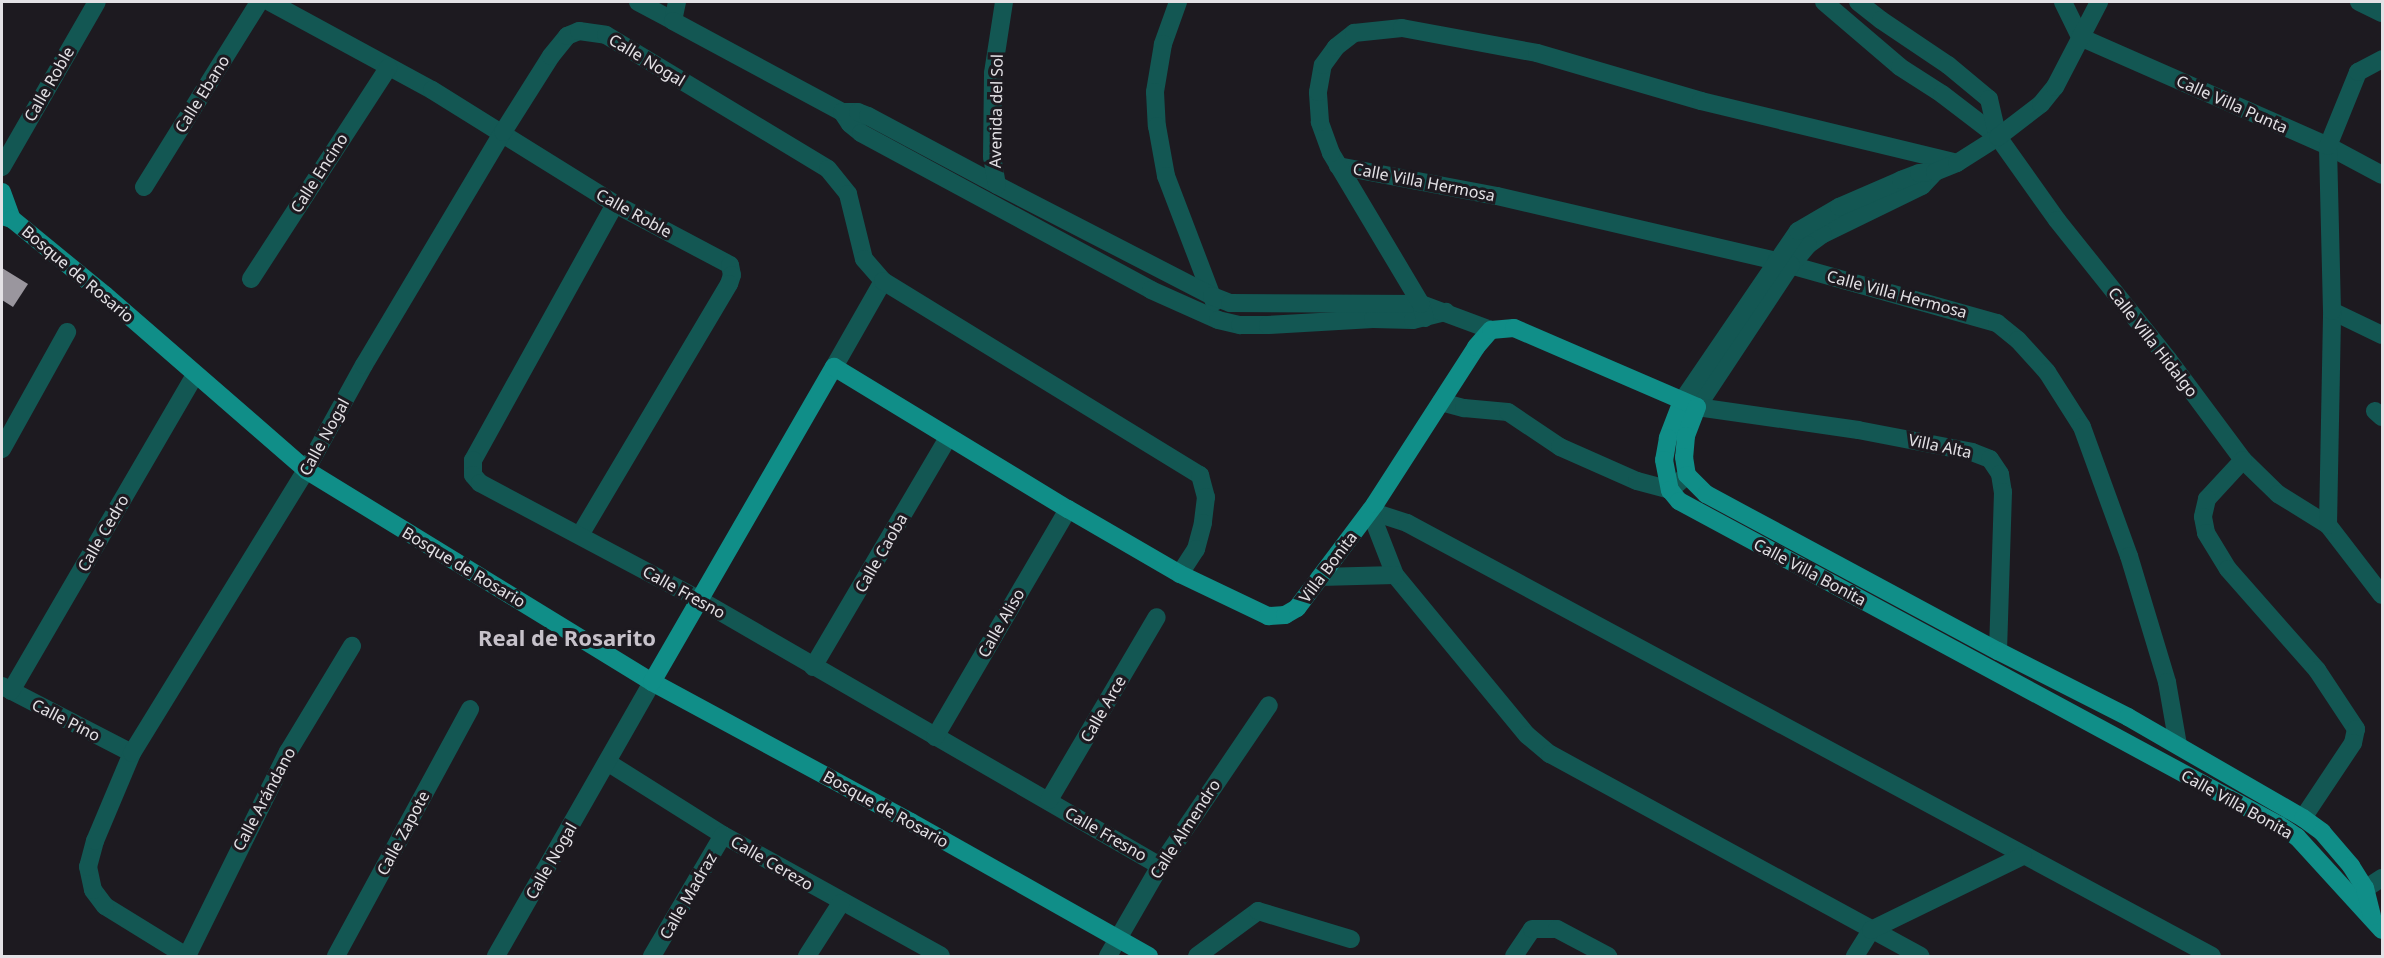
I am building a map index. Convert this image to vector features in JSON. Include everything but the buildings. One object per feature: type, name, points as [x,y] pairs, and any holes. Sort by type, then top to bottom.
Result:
[{"type":"main road","points":[[2,192],[7,217]]},
{"type":"main road","name":"Bosque de Rosario","points":[[7,217],[306,470],[652,682],[911,822],[1149,957]]},
{"type":"main road","points":[[1491,330],[1514,328],[1689,404]]},
{"type":"main road","name":"Villa Bonita","points":[[834,367],[948,438],[1180,574],[1268,616],[1285,615],[1297,608],[1370,511],[1476,347],[1491,330]]},
{"type":"main road","name":"Calle Nogal","points":[[652,682],[834,367]]},
{"type":"main road","points":[[1687,475],[1684,458],[1689,404]]},
{"type":"main road","points":[[1670,490],[1664,460],[1668,438],[1689,404]]},
{"type":"main road","name":"Calle Villa Bonita","points":[[1687,475],[1706,494],[1998,651],[2128,717],[2303,818],[2338,848],[2358,893],[2377,923]]},
{"type":"main road","name":"Calle Villa Bonita","points":[[1670,490],[1679,501],[2279,825],[2297,837],[2326,867],[2358,893]]},
{"type":"street","name":"Calle Roble","points":[[2,167],[97,2]]},
{"type":"street","name":"Calle Ebano","points":[[144,187],[259,2]]},
{"type":"street","name":"Calle Roble","points":[[270,2],[503,132],[615,204],[730,265],[732,275],[580,535]]},
{"type":"street","points":[[638,2],[842,112],[850,124],[861,133],[979,199],[1151,290],[1218,320],[1240,325],[1268,326],[1423,311]]},
{"type":"street","points":[[673,21],[676,2]]},
{"type":"street","name":"Avenida del Sol","points":[[997,185],[993,157],[993,73],[1004,2]]},
{"type":"street","points":[[1178,2],[1163,44],[1155,92],[1157,126],[1166,176],[1212,296],[1218,320]]},
{"type":"street","name":"Calle Villa Hidalgo","points":[[1824,2],[1900,68],[1942,94],[1998,137],[2057,220],[2168,359],[2243,460],[2278,494],[2328,525],[2382,595]]},
{"type":"street","name":"Calle Villa Hidalgo","points":[[1858,2],[1948,65],[1989,99],[1998,137]]},
{"type":"street","points":[[2063,2],[2080,37]]},
{"type":"street","points":[[2075,2],[2080,37]]},
{"type":"street","points":[[1689,404],[1783,263],[1823,234],[1922,186],[1935,172],[1957,163],[1998,137],[2041,104],[2055,87],[2099,2]]},
{"type":"street","points":[[2359,2],[2382,13]]},
{"type":"street","points":[[1423,311],[1338,166],[1320,122],[1318,92],[1323,65],[1336,46],[1354,33],[1402,28],[1537,53],[1701,100],[1957,163]]},
{"type":"street","name":"Calle Nogal","points":[[186,957],[105,906],[93,890],[88,867],[95,841],[132,753],[306,470],[364,365],[503,132],[551,56],[567,36],[579,31],[606,35],[828,169],[848,194],[864,259],[883,281],[834,367]]},
{"type":"street","name":"Calle Villa Punta","points":[[2080,37],[2328,146],[2382,175]]},
{"type":"street","points":[[2328,525],[2332,310],[2328,146],[2358,72],[2382,59]]},
{"type":"street","name":"Calle Encino","points":[[251,279],[388,68]]},
{"type":"street","points":[[842,112],[858,112],[868,116],[1212,296],[1235,303],[1446,312],[1491,330]]},
{"type":"street","name":"Calle Villa Hermosa","points":[[1338,166],[1497,196],[1783,263],[1997,323],[2018,340],[2047,372],[2082,427],[2129,556],[2167,682],[2178,745]]},
{"type":"street","name":"Calle Fresno","points":[[615,204],[473,460],[473,475],[480,483],[700,600],[1160,866]]},
{"type":"street","points":[[883,281],[1200,475],[1206,497],[1203,523],[1196,549],[1180,574]]},
{"type":"street","points":[[2332,310],[2382,335]]},
{"type":"street","points":[[2,449],[67,332]]},
{"type":"street","name":"Calle Cedro","points":[[6,688],[195,375]]},
{"type":"street","points":[[1441,402],[1464,408],[1508,412],[1560,447],[1637,481],[1670,490],[1687,475]]},
{"type":"street","name":"Villa Alta","points":[[1689,404],[1858,430],[1972,452],[1990,459],[2000,474],[2003,492],[1998,651]]},
{"type":"street","name":"Calle Caoba","points":[[813,667],[948,438]]},
{"type":"street","points":[[2243,460],[2207,500],[2202,517],[2206,533],[2228,569],[2317,670],[2355,729],[2353,743],[2303,818]]},
{"type":"street","name":"Calle Aliso","points":[[935,737],[1068,509]]},
{"type":"street","points":[[1370,511],[1395,575],[1527,735],[1550,754],[1920,957]]},
{"type":"street","points":[[1370,511],[1407,523],[2211,957]]},
{"type":"street","points":[[1320,577],[1395,575]]},
{"type":"street","name":"Calle Arce","points":[[1049,800],[1157,617]]},
{"type":"street","name":"Calle Arándano","points":[[186,957],[288,752],[352,646]]},
{"type":"street","name":"Calle Nogal","points":[[496,957],[652,682]]},
{"type":"street","name":"Calle Pino","points":[[6,688],[132,753]]},
{"type":"street","name":"Calle Almendro","points":[[1108,957],[1160,866],[1269,705]]},
{"type":"street","name":"Calle Zapote","points":[[336,957],[470,709]]},
{"type":"street","name":"Calle Cerezo","points":[[608,762],[723,835],[941,957]]},
{"type":"street","name":"Calle Madraz","points":[[652,957],[723,835]]},
{"type":"street","points":[[1855,957],[1871,930],[2023,856]]},
{"type":"street","points":[[2358,893],[2382,878]]},
{"type":"street","points":[[807,957],[841,903]]},
{"type":"street","points":[[1197,957],[1258,911],[1351,939]]},
{"type":"street","points":[[1514,957],[1532,929],[1557,929],[1608,957]]},
{"type":"district","name":"Real de Rosarito","points":[[567,638]]}]
